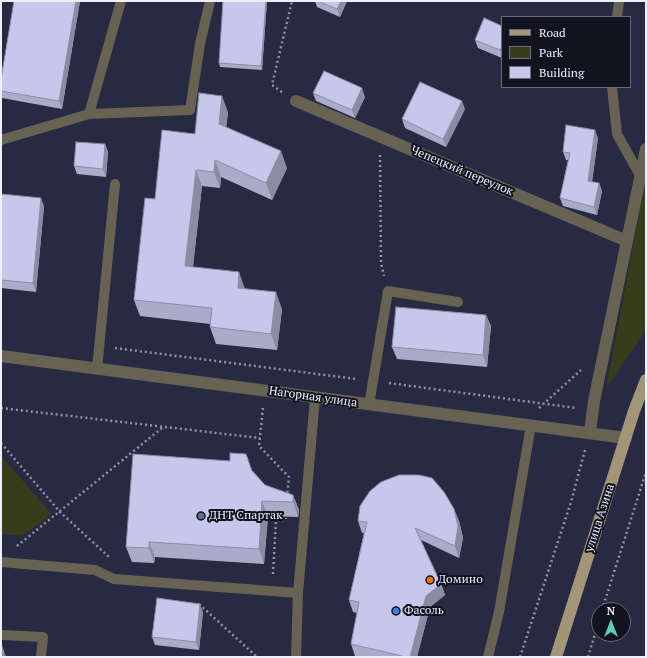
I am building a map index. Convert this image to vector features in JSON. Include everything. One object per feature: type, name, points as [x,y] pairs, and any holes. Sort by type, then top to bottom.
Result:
[{"type":"main road","name":"улица Азина","points":[[556,657],[646,380]]},
{"type":"street","name":"Чепецкий переулок","points":[[296,101],[627,241]]},
{"type":"street","points":[[590,432],[594,401],[646,149]]},
{"type":"street","points":[[641,177],[646,190]]},
{"type":"street","name":"Нагорная улица","points":[[1,356],[369,405],[590,432],[626,438]]},
{"type":"lane","points":[[89,114],[121,1]]},
{"type":"lane","points":[[1,140],[89,114],[190,110],[200,44],[210,1]]},
{"type":"lane","points":[[617,16],[619,1]]},
{"type":"lane","points":[[612,88],[617,134],[641,177]]},
{"type":"lane","points":[[97,369],[115,184]]},
{"type":"lane","points":[[369,405],[388,291],[458,302]]},
{"type":"lane","points":[[296,657],[298,593],[315,398]]},
{"type":"lane","points":[[488,657],[499,612],[526,424]]},
{"type":"lane","points":[[1,562],[95,570],[114,579],[298,593]]},
{"type":"lane","points":[[1,634],[43,637],[41,657]]},
{"type":"path","points":[[292,1],[272,85],[296,101]]},
{"type":"path","points":[[380,137],[381,263],[388,291]]},
{"type":"path","points":[[99,346],[188,356]]},
{"type":"path","points":[[526,424],[583,369]]},
{"type":"path","points":[[264,391],[259,446],[289,477],[287,499]]},
{"type":"path","points":[[1,408],[162,428],[260,438]]},
{"type":"path","points":[[13,550],[162,428]]},
{"type":"path","points":[[520,657],[571,502],[590,432]]},
{"type":"path","points":[[1,443],[60,512],[112,559]]},
{"type":"path","points":[[605,602],[646,472]]},
{"type":"path","points":[[272,591],[276,520],[286,520],[286,513]]},
{"type":"path","points":[[198,604],[257,657]]},
{"type":"path","points":[[588,657],[593,642]]},
{"type":"green space","points":[[646,178],[646,330],[606,389]]},
{"type":"green space","points":[[1,456],[52,514],[22,536],[1,534]]},
{"type":"building","points":[[14,1],[76,1],[59,101],[1,91],[1,79]]},
{"type":"building","points":[[223,1],[266,1],[261,66],[219,63]]},
{"type":"building","points":[[318,1],[341,1],[337,9]]},
{"type":"building","points":[[484,18],[501,26],[500,50],[475,40]]},
{"type":"building","points":[[324,71],[362,88],[352,110],[313,93]]},
{"type":"building","points":[[420,82],[462,101],[443,139],[402,119]]},
{"type":"building","points":[[199,93],[222,96],[219,124],[281,151],[266,183],[215,160],[214,172],[196,170],[185,266],[239,272],[238,288],[276,292],[271,334],[210,327],[212,308],[134,300],[145,198],[155,199],[162,130],[195,134]]},
{"type":"building","points":[[566,125],[595,130],[588,181],[599,183],[594,207],[560,198],[570,153],[563,152]]},
{"type":"building","points":[[76,142],[105,144],[103,169],[74,166]]},
{"type":"building","points":[[1,194],[41,198],[33,283],[1,280]]},
{"type":"building","points":[[396,307],[486,315],[483,355],[392,347]]},
{"type":"building","name":"ДНТ Спартак","points":[[230,453],[246,454],[252,471],[265,485],[293,495],[293,502],[262,501],[259,549],[149,542],[149,548],[126,547],[133,454],[230,461]]},
{"type":"building","points":[[399,475],[419,475],[432,478],[444,492],[454,509],[458,526],[455,546],[415,528],[441,584],[426,596],[410,657],[351,644],[359,602],[349,600],[367,522],[358,521],[360,506],[370,491],[381,482]]},
{"type":"building","points":[[157,598],[200,604],[196,642],[152,637]]},
{"type":"place","name":"ДНТ Спартак","points":[[201,516]]},
{"type":"place","name":"Домино","points":[[430,580]]},
{"type":"place","name":"Фасоль","points":[[396,611]]}]
